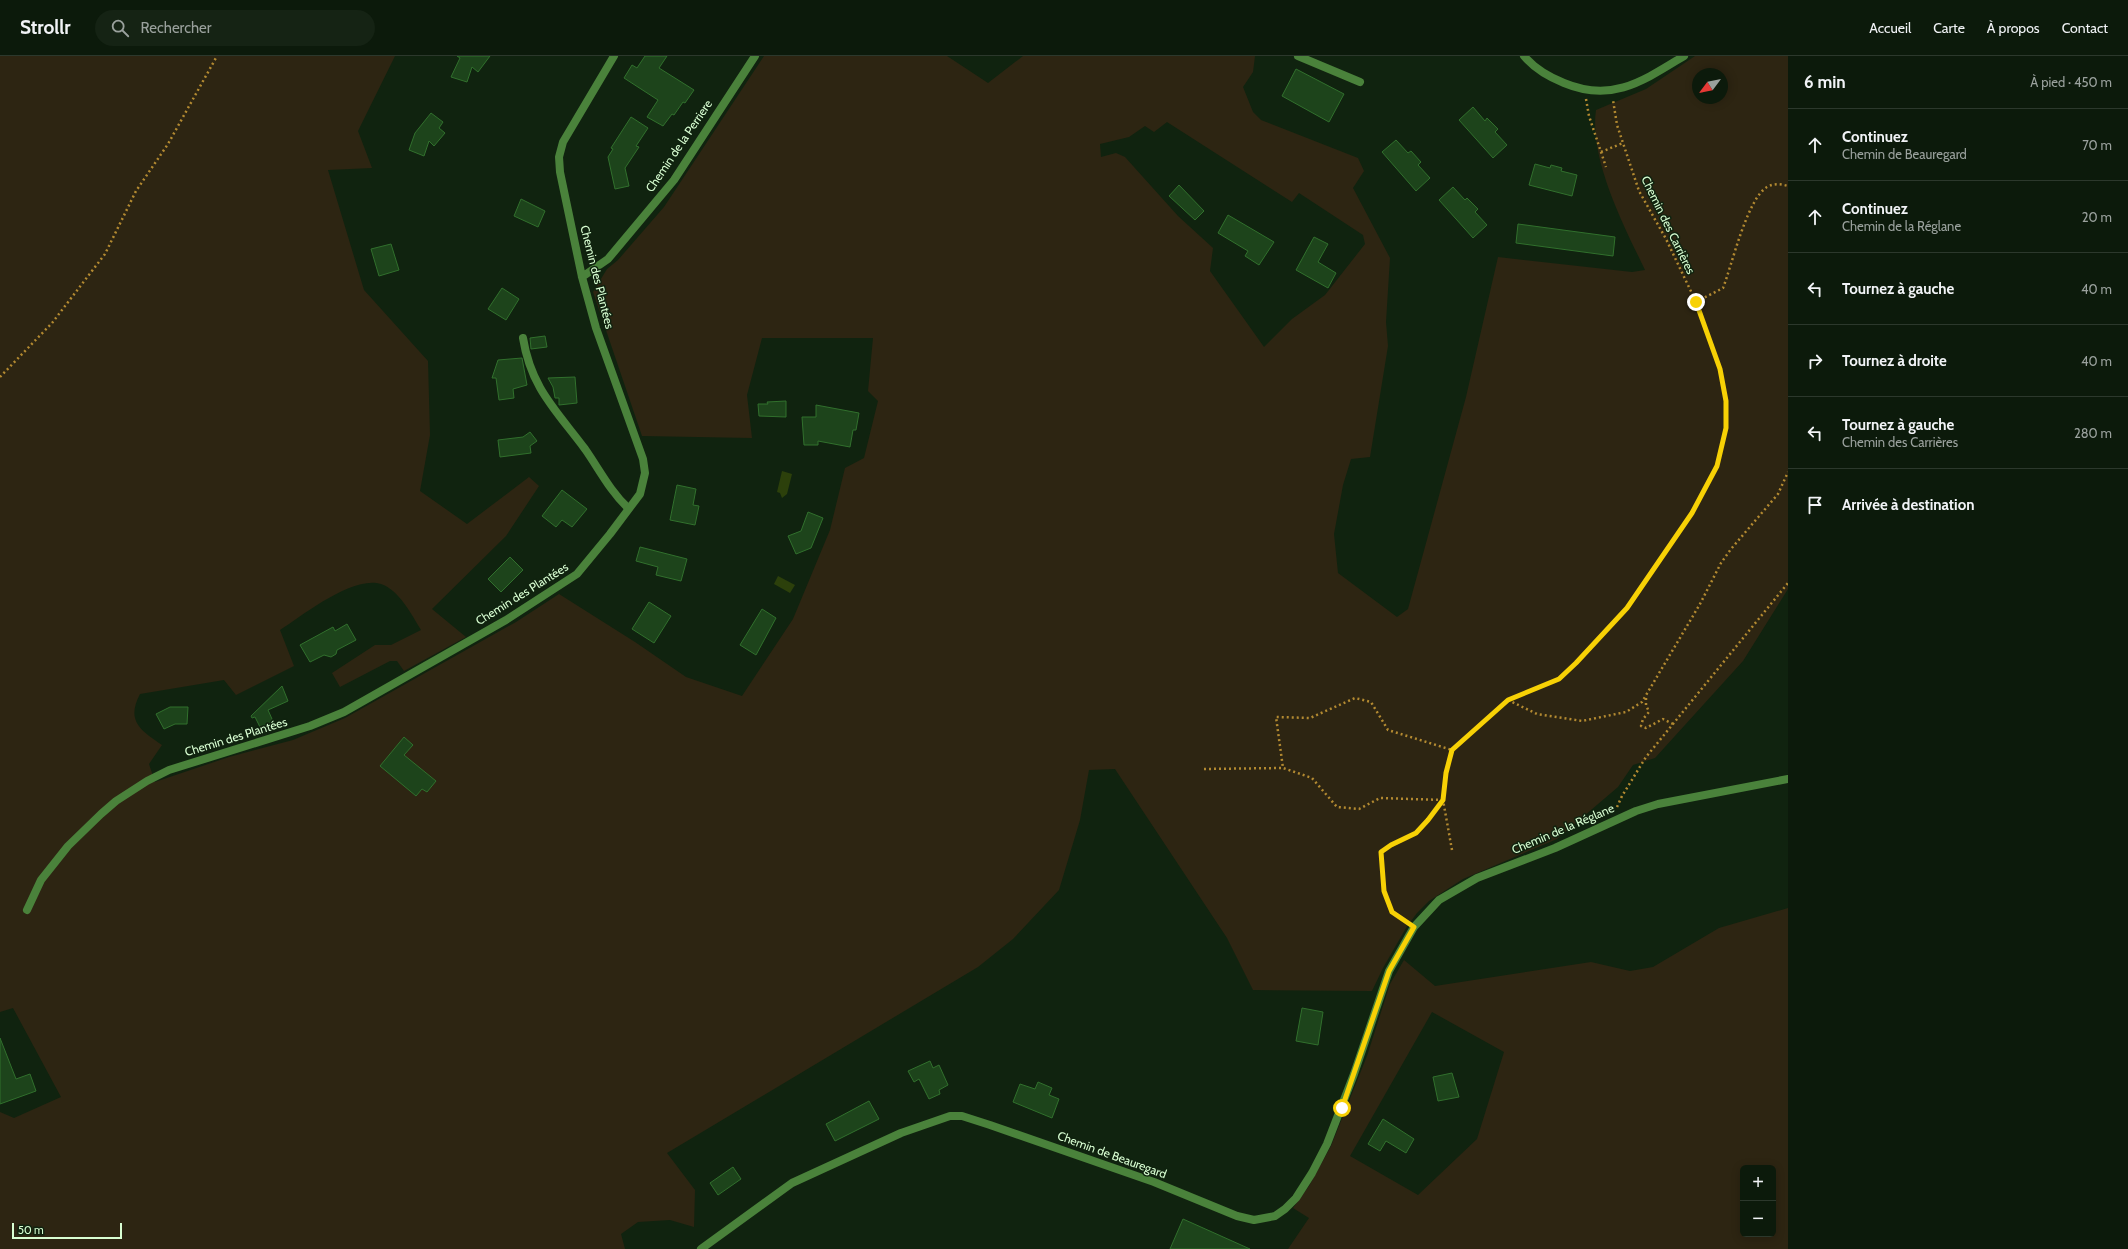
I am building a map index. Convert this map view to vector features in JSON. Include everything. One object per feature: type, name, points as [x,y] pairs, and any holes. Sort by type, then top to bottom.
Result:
[{"type":"street","name":"Chemin des Plantées","points":[[27,910],[35,890],[53,865],[84,829],[116,801],[168,770],[310,726],[362,702],[506,620],[577,574],[640,494],[644,483],[645,473],[643,459],[596,328],[582,277],[560,172],[559,157],[563,142],[614,56]]},
{"type":"street","name":"Chemin de la Perriere","points":[[582,277],[608,259],[674,180],[755,56]]},
{"type":"street","points":[[1298,56],[1360,82]]},
{"type":"street","points":[[1524,56],[1544,74],[1585,90],[1612,91],[1637,83],[1684,56]]},
{"type":"street","points":[[522,338],[526,358],[540,392],[585,450],[618,498],[628,508]]},
{"type":"street","name":"Chemin de la Réglane","points":[[1389,971],[1414,927],[1439,900],[1477,878],[1555,848],[1611,821],[1658,804],[1788,779]]},
{"type":"street","name":"Chemin de Beauregard","points":[[701,1249],[792,1183],[901,1133],[950,1116],[962,1116],[990,1125],[1154,1182],[1237,1216],[1254,1220],[1275,1216],[1296,1198],[1312,1173],[1327,1144],[1354,1074],[1389,971]]},
{"type":"path","points":[[0,377],[52,323],[105,254],[136,191],[168,144],[217,56]]},
{"type":"path","points":[[1585,90],[1589,116],[1606,167]]},
{"type":"path","name":"Chemin des Carrières","points":[[1452,750],[1508,700],[1559,679],[1592,647],[1627,608],[1683,526],[1717,466],[1726,428],[1726,401],[1720,369],[1696,302],[1666,239],[1639,192],[1617,125],[1612,91]]},
{"type":"path","points":[[1601,152],[1623,143]]},
{"type":"path","points":[[1696,302],[1723,288],[1741,234],[1754,203],[1766,187],[1778,183],[1788,186]]},
{"type":"path","points":[[1508,700],[1537,714],[1582,720],[1626,712],[1642,702],[1700,604],[1721,563],[1731,549],[1778,494],[1788,472]]},
{"type":"path","points":[[1611,821],[1622,796],[1646,757],[1788,583]]},
{"type":"path","points":[[1647,695],[1646,705],[1649,712],[1643,719],[1641,726],[1646,728],[1663,719],[1673,724]]},
{"type":"path","points":[[1283,768],[1276,717],[1310,718],[1355,698],[1371,702],[1388,730],[1452,750],[1446,773],[1443,800],[1452,850]]},
{"type":"path","points":[[1204,768],[1283,768],[1312,778],[1337,807],[1359,810],[1380,798],[1443,800]]},
{"type":"path","points":[[1414,927],[1392,912],[1384,891],[1381,852],[1391,845],[1416,833],[1443,800]]},
{"type":"shaded area","points":[[0,56],[395,56],[358,131],[372,168],[328,170],[364,290],[428,361],[430,435],[420,491],[467,524],[529,477],[539,486],[506,536],[432,609],[466,637],[404,671],[397,661],[390,661],[340,687],[332,673],[375,645],[391,645],[421,630],[404,604],[394,592],[381,584],[370,583],[357,585],[329,598],[280,630],[294,666],[236,695],[224,680],[140,694],[134,711],[135,718],[147,734],[162,745],[149,764],[155,782],[229,757],[293,740],[345,718],[516,622],[559,594],[635,642],[686,677],[742,696],[793,619],[830,530],[845,468],[864,458],[878,401],[868,391],[873,338],[762,338],[747,395],[752,438],[642,436],[593,292],[607,269],[618,260],[664,207],[764,56],[947,56],[988,83],[1023,56],[1255,56],[1253,72],[1243,87],[1253,112],[1261,120],[1358,158],[1364,171],[1353,188],[1390,258],[1386,322],[1388,346],[1370,457],[1351,459],[1343,485],[1334,534],[1338,573],[1397,617],[1408,609],[1466,397],[1498,257],[1632,272],[1645,270],[1618,213],[1603,171],[1595,129],[1596,110],[1646,89],[1695,56],[1788,56],[1788,589],[1743,661],[1655,758],[1633,765],[1618,787],[1557,839],[1463,879],[1429,901],[1417,913],[1406,928],[1383,968],[1372,991],[1253,990],[1227,938],[1115,769],[1089,770],[1080,820],[1059,890],[1013,939],[978,967],[667,1153],[695,1190],[694,1227],[670,1220],[638,1222],[621,1234],[625,1249],[0,1249],[0,1112],[14,1118],[61,1097],[13,1008],[0,1012]],"holes":[[[1167,122],[1292,202],[1299,193],[1363,235],[1365,244],[1325,295],[1292,319],[1264,347],[1210,271],[1213,248],[1178,216],[1125,157],[1116,153],[1101,157],[1100,144],[1129,137],[1145,126],[1154,132]]]},
{"type":"shaded area","points":[[782,471],[792,474],[787,494],[782,498],[780,493],[777,492]]},
{"type":"shaded area","points":[[778,576],[795,585],[790,593],[774,584]]},
{"type":"shaded area","points":[[1788,908],[1788,1249],[1288,1249],[1309,1218],[1293,1208],[1309,1186],[1331,1146],[1367,1056],[1390,984],[1404,960],[1435,986],[1591,962],[1630,971],[1653,967],[1719,928]],"holes":[[[1432,1012],[1504,1052],[1477,1139],[1418,1195],[1350,1156]]]},
{"type":"building","points":[[457,56],[490,56],[478,72],[472,67],[467,82],[451,77],[460,58]]},
{"type":"building","points":[[645,56],[667,56],[659,68],[694,90],[685,103],[683,102],[674,115],[672,114],[663,126],[647,117],[658,100],[624,78],[632,65],[637,68]]},
{"type":"building","points":[[1296,69],[1344,94],[1329,122],[1282,96]]},
{"type":"building","points":[[1473,107],[1485,121],[1487,118],[1498,129],[1495,132],[1507,145],[1493,158],[1459,120]]},
{"type":"building","points":[[431,113],[443,122],[439,128],[445,133],[434,146],[429,141],[424,156],[409,150],[415,133]]},
{"type":"building","points":[[631,117],[648,128],[636,146],[639,147],[625,168],[629,186],[615,189],[608,157],[613,149],[611,148]]},
{"type":"building","points":[[1396,140],[1408,153],[1411,151],[1421,162],[1418,165],[1430,178],[1416,191],[1382,152]]},
{"type":"building","points":[[1535,164],[1550,168],[1551,165],[1562,168],[1561,171],[1577,175],[1572,196],[1529,185]]},
{"type":"building","points":[[1179,185],[1204,211],[1195,220],[1169,196]]},
{"type":"building","points":[[1453,187],[1465,200],[1467,198],[1478,209],[1475,212],[1487,225],[1473,238],[1439,200]]},
{"type":"building","points":[[521,199],[545,211],[538,227],[514,216]]},
{"type":"building","points":[[1228,215],[1274,242],[1259,265],[1245,256],[1248,251],[1218,233]]},
{"type":"building","points":[[1518,224],[1615,237],[1613,256],[1516,243]]},
{"type":"building","points":[[1314,237],[1328,244],[1318,262],[1336,273],[1328,288],[1296,270]]},
{"type":"building","points":[[391,244],[399,270],[379,276],[371,249]]},
{"type":"building","points":[[502,288],[519,299],[506,320],[488,309]]},
{"type":"building","points":[[545,336],[547,347],[531,349],[530,338]]},
{"type":"building","points":[[522,358],[527,385],[513,389],[514,398],[499,400],[496,378],[492,378],[498,360]]},
{"type":"building","points":[[575,377],[577,403],[559,405],[559,398],[555,398],[553,387],[548,378]]},
{"type":"building","points":[[786,401],[786,417],[759,416],[758,404]]},
{"type":"building","points":[[816,405],[859,413],[856,430],[853,430],[850,447],[818,441],[818,445],[804,445],[802,417],[816,417]]},
{"type":"building","points":[[530,432],[537,441],[530,446],[531,453],[500,457],[498,440],[523,437]]},
{"type":"building","points":[[677,485],[696,489],[693,505],[699,506],[695,525],[670,520]]},
{"type":"building","points":[[562,490],[587,509],[572,527],[562,520],[556,527],[542,516]]},
{"type":"building","points":[[808,512],[823,518],[811,548],[796,554],[788,536],[801,531]]},
{"type":"building","points":[[640,547],[687,559],[681,581],[656,575],[658,567],[636,561]]},
{"type":"building","points":[[510,557],[523,570],[501,592],[488,579]]},
{"type":"building","points":[[649,602],[671,616],[654,643],[632,629]]},
{"type":"building","points":[[762,609],[776,618],[756,655],[740,645]]},
{"type":"building","points":[[347,624],[356,640],[337,650],[336,654],[331,657],[324,655],[310,662],[300,645],[333,627],[335,631]]},
{"type":"building","points":[[282,686],[288,701],[268,710],[276,728],[263,733],[255,717],[252,718],[251,716]]},
{"type":"building","points":[[170,707],[188,707],[187,724],[175,724],[164,729],[156,714]]},
{"type":"building","points":[[404,737],[413,745],[404,755],[436,781],[427,792],[422,789],[416,796],[380,766]]},
{"type":"building","points":[[1302,1008],[1323,1012],[1318,1045],[1296,1041]]},
{"type":"building","points":[[0,1038],[16,1079],[30,1074],[36,1091],[0,1104]]},
{"type":"building","points":[[930,1061],[933,1068],[939,1065],[948,1085],[939,1090],[940,1094],[929,1099],[919,1079],[914,1082],[908,1071]]},
{"type":"building","points":[[1452,1073],[1459,1097],[1438,1101],[1433,1077]]},
{"type":"building","points":[[1038,1082],[1052,1088],[1049,1095],[1059,1099],[1052,1118],[1013,1102],[1020,1084],[1035,1089]]},
{"type":"building","points":[[869,1101],[879,1119],[835,1141],[826,1124]]},
{"type":"building","points":[[1383,1119],[1414,1139],[1406,1153],[1386,1141],[1380,1151],[1368,1144]]},
{"type":"building","points":[[733,1167],[741,1179],[718,1195],[710,1183]]},
{"type":"building","points":[[1183,1219],[1250,1249],[1170,1249]]},
{"type":"route","points":[[1342,1108],[1389,971],[1414,927],[1392,912],[1384,891],[1384,872],[1381,852],[1391,845],[1416,833],[1443,800],[1446,773],[1452,750],[1468,734],[1508,700],[1559,679],[1592,647],[1627,608],[1692,513],[1717,466],[1726,428],[1726,401],[1720,369],[1696,302]]}]
